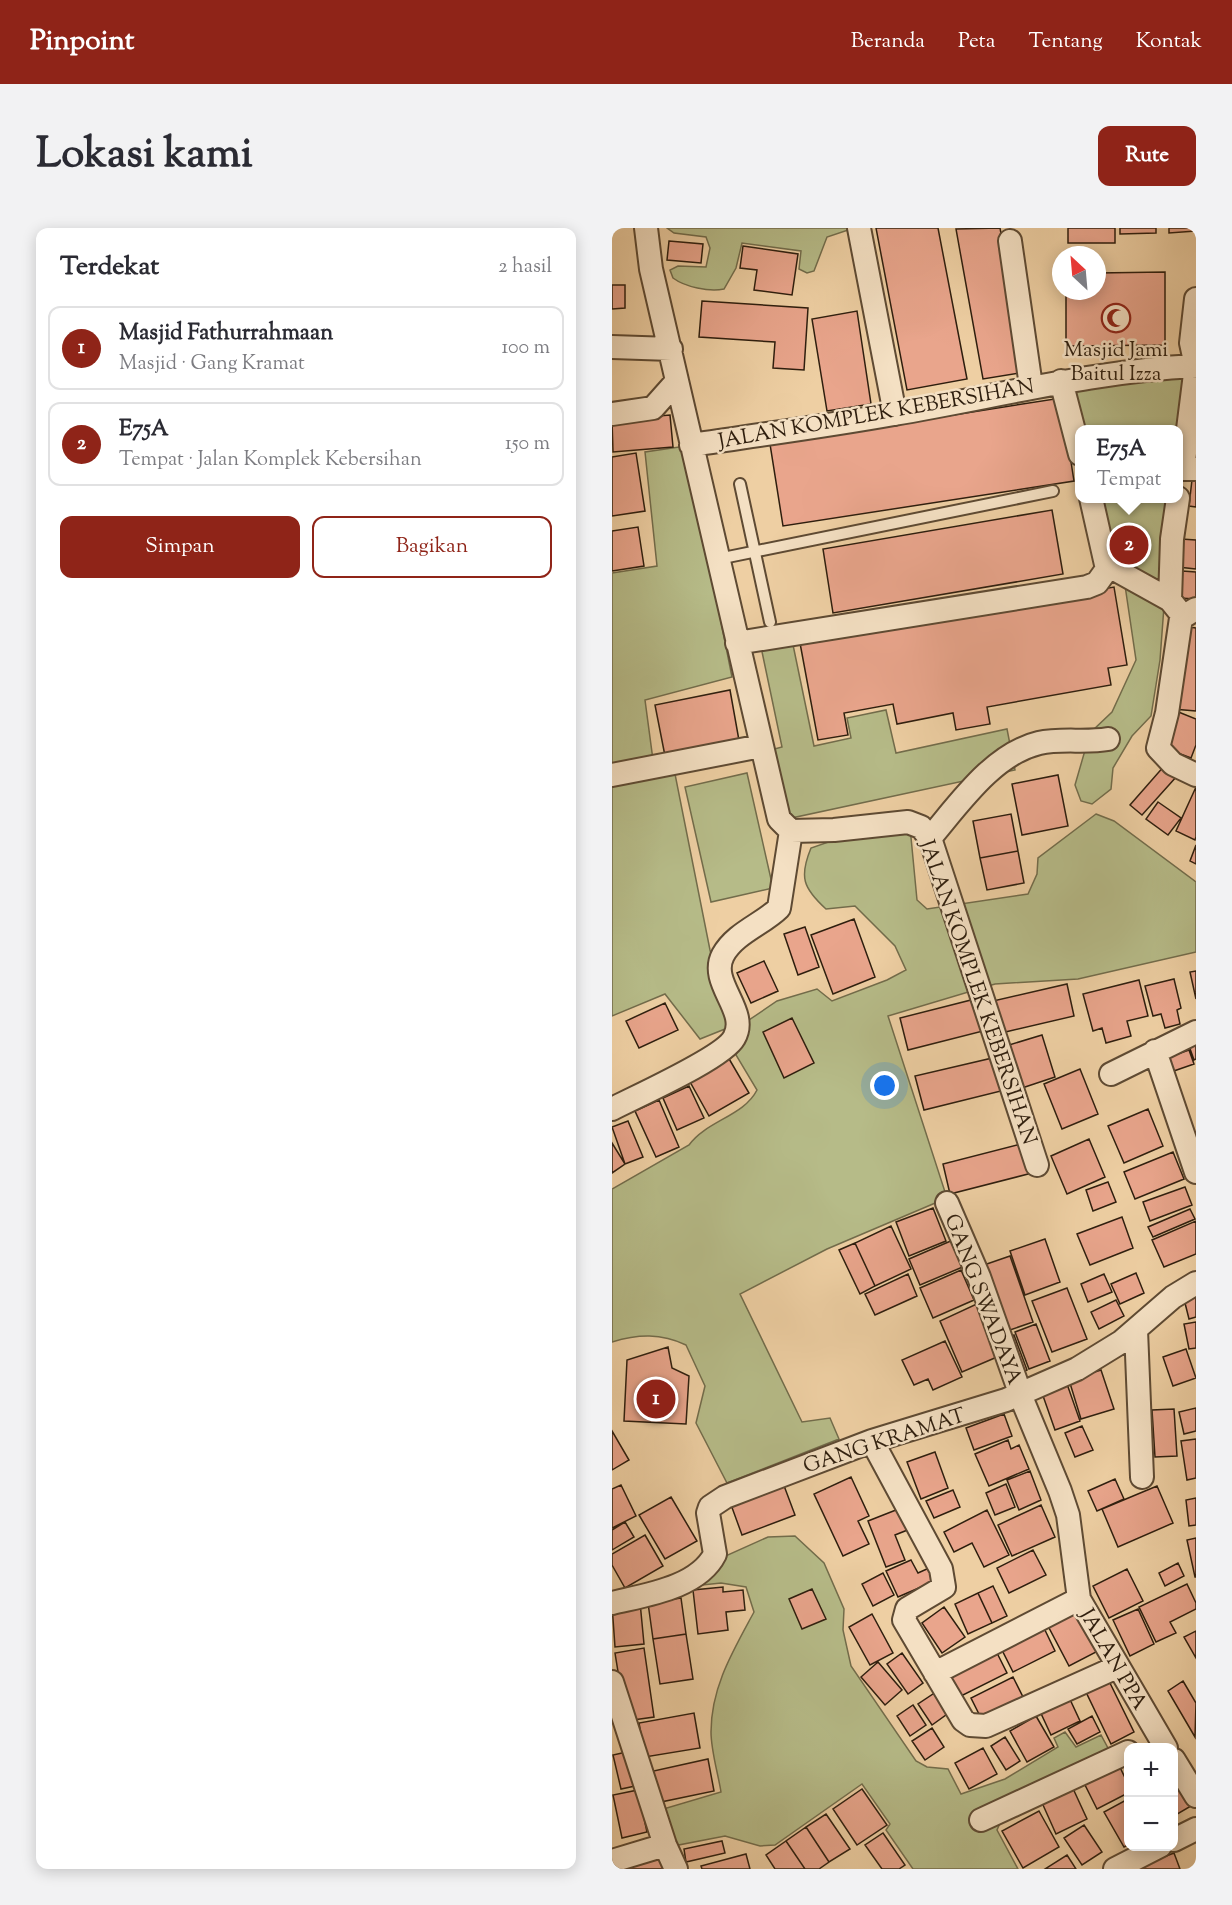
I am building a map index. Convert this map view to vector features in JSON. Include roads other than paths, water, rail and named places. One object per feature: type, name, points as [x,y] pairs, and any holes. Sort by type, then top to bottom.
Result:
[{"type":"street","name":"JALAN KOMPLEK KEBERSIHAN","points":[[646,228],[651,269],[779,819],[790,831],[822,831],[908,822],[921,827],[930,838],[1037,1165]]},
{"type":"street","points":[[859,228],[895,414]]},
{"type":"street","points":[[1010,241],[1031,386]]},
{"type":"street","points":[[1183,486],[1190,469],[1196,366],[1191,343],[1196,299]]},
{"type":"street","points":[[612,347],[670,349]]},
{"type":"street","name":"JALAN KOMPLEK KEBERSIHAN","points":[[691,445],[895,414],[1061,381],[1150,369],[1196,366]]},
{"type":"street","points":[[612,414],[653,408],[677,381]]},
{"type":"street","name":"JALAN KOMPLEK KEBERSIHAN","points":[[1061,381],[1075,435]]},
{"type":"street","points":[[737,643],[1087,587],[1104,576],[1107,565],[1091,503]]},
{"type":"street","points":[[1177,503],[1172,539],[1184,608],[1167,712],[1158,748],[1173,764],[1196,775]]},
{"type":"street","points":[[1107,565],[1184,608]]},
{"type":"street","points":[[930,838],[975,786],[1019,750],[1041,743],[1108,739]]},
{"type":"street","points":[[612,775],[761,746]]},
{"type":"street","points":[[612,1109],[714,1055],[735,1037],[738,1022],[721,978],[721,961],[738,939],[779,908],[790,831]]},
{"type":"street","points":[[1111,1074],[1196,1032]]},
{"type":"street","points":[[1155,1051],[1196,1172]]},
{"type":"street","name":"GANG SWADAYA","points":[[947,1203],[979,1277],[1021,1395]]},
{"type":"street","name":"GANG KRAMAT","points":[[614,1596],[680,1583],[694,1576],[711,1562],[715,1554],[708,1513],[715,1503],[757,1484],[872,1441],[1021,1395],[1077,1369],[1136,1330],[1173,1297],[1196,1283]]},
{"type":"street","points":[[1136,1330],[1142,1477]]},
{"type":"street","name":"JALAN PPA","points":[[1021,1395],[1068,1515],[1079,1599],[1163,1742]]},
{"type":"street","points":[[872,1441],[941,1569],[944,1587],[907,1609],[904,1620],[963,1720],[970,1725],[986,1726],[1117,1667]]},
{"type":"street","points":[[936,1673],[1079,1599]]},
{"type":"street","points":[[612,1682],[665,1845],[676,1869]]},
{"type":"street","points":[[981,1820],[1124,1754]]},
{"type":"street","points":[[1178,1768],[1196,1796]]},
{"type":"street","points":[[1178,1838],[1196,1829]]},
{"type":"street","points":[[612,1861],[665,1845]]},
{"type":"street","points":[[1115,1869],[1150,1851]]},
{"type":"lane","points":[[740,484],[770,622]]},
{"type":"lane","points":[[718,560],[1053,491]]},
{"type":"place","name":"Masjid Jami Baitul Izza","points":[[1116,318]]},
{"type":"place","name":"E75A","points":[[1129,545]]},
{"type":"place","name":"Masjid Fathurrahmaan","points":[[656,1399]]}]
